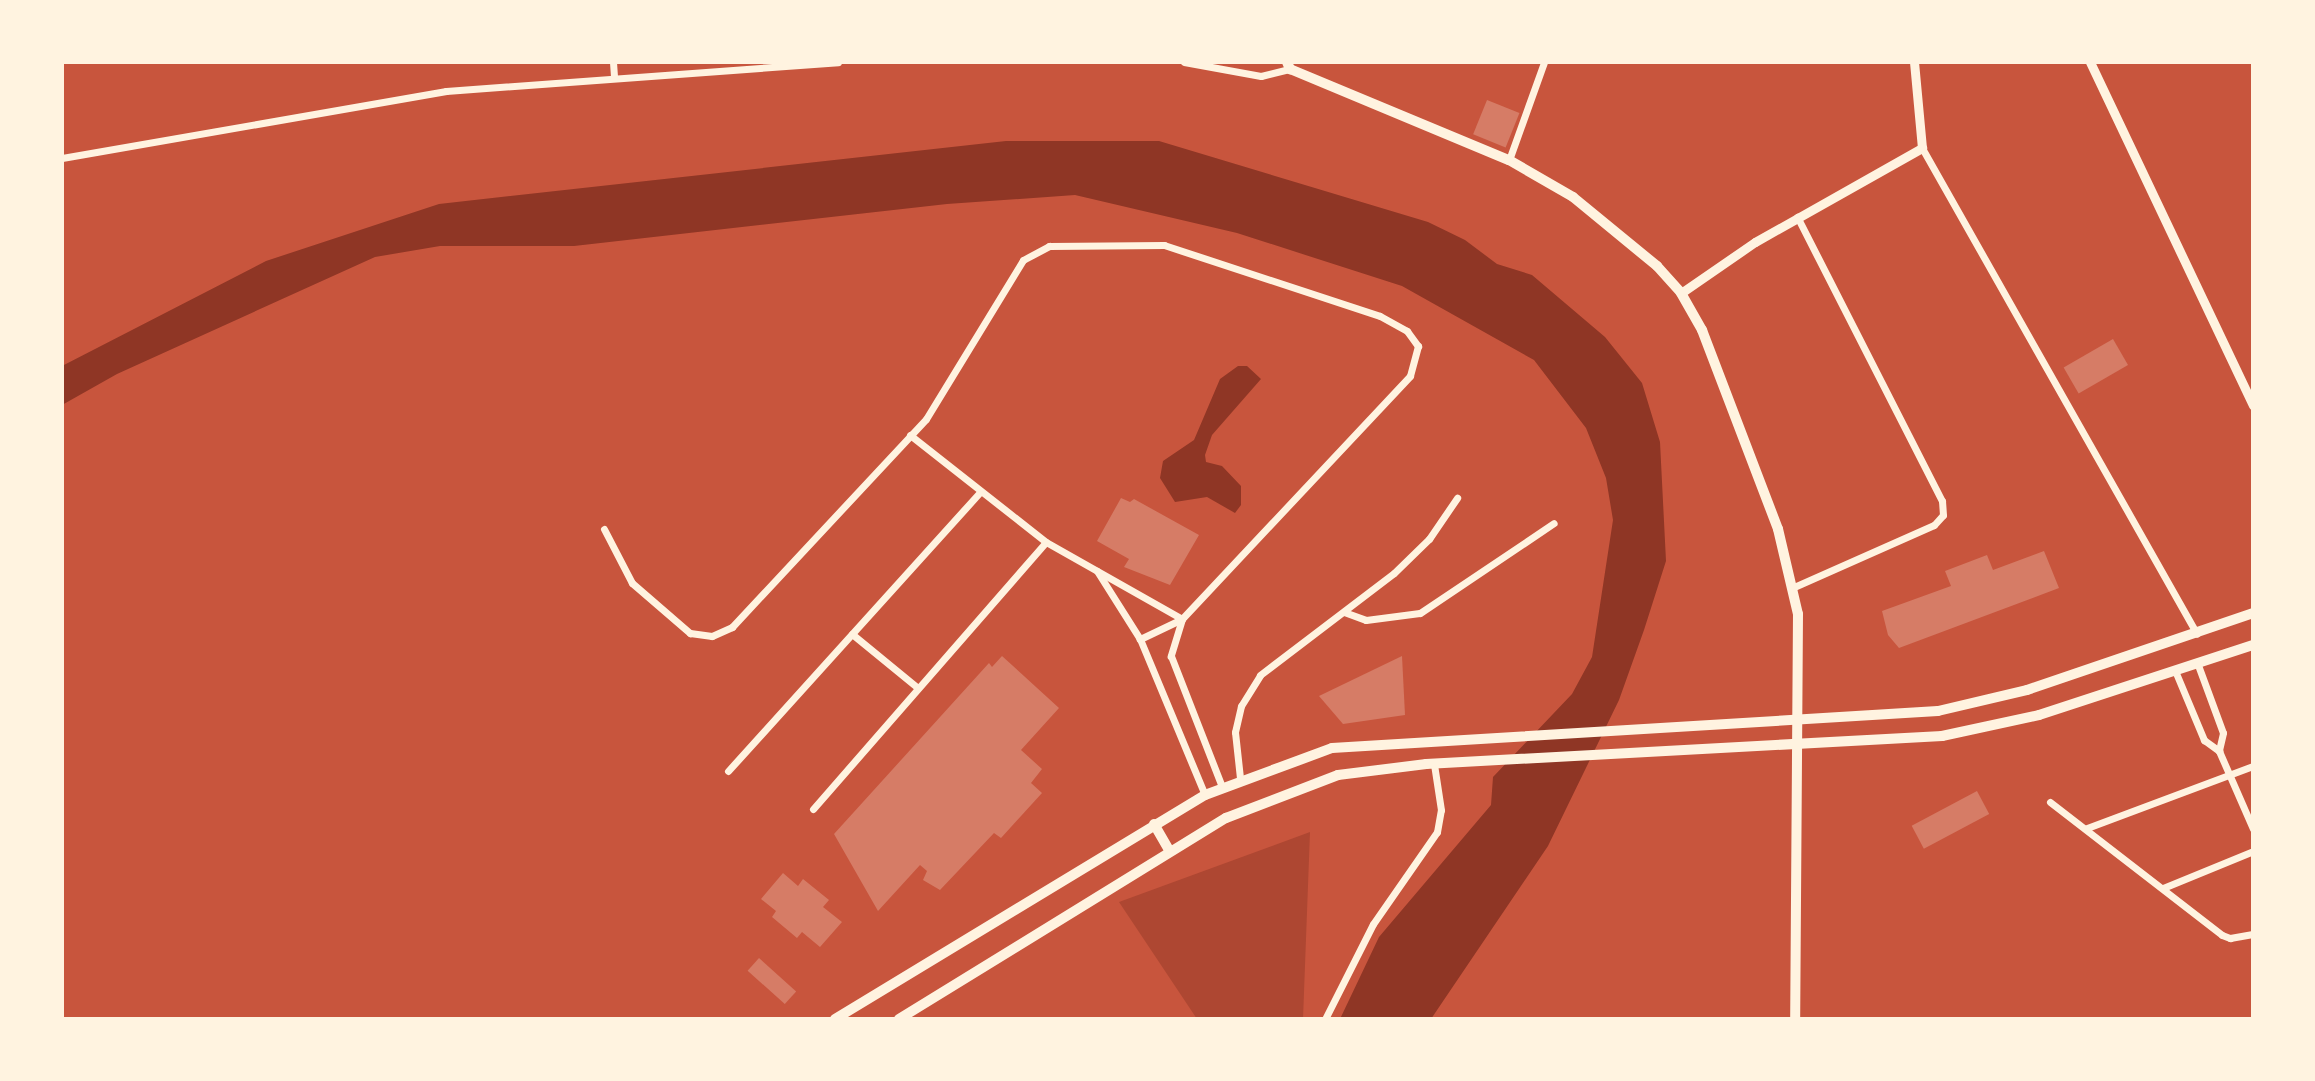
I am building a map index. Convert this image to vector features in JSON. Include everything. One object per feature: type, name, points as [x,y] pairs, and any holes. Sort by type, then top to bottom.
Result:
[{"type":"main road","points":[[1288,65],[1509,160],[1616,229],[1681,293],[1733,401],[1794,587],[1799,722],[1792,961],[1795,1019]]},
{"type":"main road","points":[[835,1019],[1205,795],[1240,778],[1332,748],[1463,738],[1799,722],[1938,711],[2027,690],[2253,613]]},
{"type":"main road","points":[[899,1019],[1169,850],[1289,790],[1338,775],[1434,764],[1942,736],[2039,715],[2176,673],[2253,645]]},
{"type":"main road","points":[[1154,824],[1169,850]]},
{"type":"street","points":[[613,62],[614,76]]},
{"type":"street","points":[[62,158],[446,91],[614,76],[838,62]]},
{"type":"street","points":[[1184,62],[1261,76],[1288,65]]},
{"type":"street","points":[[1509,160],[1544,62]]},
{"type":"street","points":[[1914,62],[1922,148],[2197,634]]},
{"type":"street","points":[[2090,62],[2253,405]]},
{"type":"street","points":[[1681,293],[1797,217],[1922,148]]},
{"type":"street","points":[[1794,587],[1934,525],[1943,515],[1942,501],[1797,217]]},
{"type":"street","points":[[604,529],[632,583],[690,633],[712,636],[732,627],[942,398],[1023,260],[1049,246],[1164,245],[1353,306],[1407,331],[1418,346],[1410,376],[1182,619],[1140,639]]},
{"type":"street","points":[[910,435],[1046,542],[1182,619]]},
{"type":"street","points":[[728,771],[980,492]]},
{"type":"street","points":[[1240,778],[1235,732],[1249,691],[1283,655],[1344,612],[1429,539],[1457,498]]},
{"type":"street","points":[[1344,612],[1366,620],[1420,613],[1554,523]]},
{"type":"street","points":[[813,809],[1046,542]]},
{"type":"street","points":[[1096,569],[1140,639],[1205,795]]},
{"type":"street","points":[[1182,619],[1171,656],[1222,787]]},
{"type":"street","points":[[852,634],[918,688]]},
{"type":"street","points":[[2198,665],[2223,733],[2219,751]]},
{"type":"street","points":[[2176,673],[2204,740],[2219,751],[2253,829]]},
{"type":"street","points":[[1180,734],[1199,728]]},
{"type":"street","points":[[1325,1019],[1373,924],[1437,832],[1441,810],[1434,764]]},
{"type":"street","points":[[2087,828],[2253,766]]},
{"type":"street","points":[[2050,802],[2222,935],[2230,938],[2253,934]]},
{"type":"street","points":[[2163,888],[2253,851]]},
{"type":"shaded area","points":[[1006,141],[1159,141],[1428,222],[1465,240],[1497,264],[1532,275],[1605,337],[1642,383],[1660,442],[1666,561],[1644,630],[1619,700],[1548,846],[1431,1019],[1340,1019],[1379,937],[1491,805],[1493,777],[1572,694],[1592,657],[1613,520],[1606,478],[1586,428],[1534,360],[1402,286],[1237,233],[1075,195],[947,204],[574,246],[440,246],[375,257],[117,374],[62,405],[62,366],[266,261],[439,204]]},
{"type":"shaded area","points":[[1238,366],[1247,366],[1261,379],[1212,435],[1205,455],[1206,462],[1222,466],[1241,486],[1241,505],[1235,513],[1207,497],[1175,502],[1160,478],[1163,461],[1194,440],[1220,379]]},
{"type":"shaded area","points":[[1310,832],[1303,1019],[1197,1019],[1119,902]]},
{"type":"building","points":[[1487,100],[1519,113],[1506,147],[1473,134]]},
{"type":"building","points":[[2113,339],[2128,365],[2079,393],[2064,368]]},
{"type":"building","points":[[1121,498],[1130,502],[1134,499],[1199,535],[1170,585],[1124,567],[1129,559],[1097,541]]},
{"type":"building","points":[[2044,551],[2059,588],[1899,648],[1888,635],[1882,611],[1951,586],[1945,571],[1987,555],[1993,570]]},
{"type":"building","points":[[1002,656],[1059,708],[1021,750],[1042,769],[1031,783],[1042,793],[1001,838],[994,833],[940,890],[923,880],[927,871],[920,865],[878,911],[834,834],[989,663],[992,667]]},
{"type":"building","points":[[1402,656],[1405,715],[1343,724],[1319,696]]},
{"type":"building","points":[[1977,791],[1989,814],[1924,849],[1912,826]]},
{"type":"building","points":[[783,873],[798,886],[803,879],[829,900],[823,907],[842,922],[820,947],[802,932],[797,938],[772,917],[776,911],[761,899]]},
{"type":"building","points":[[759,958],[796,991],[785,1004],[748,971]]}]
